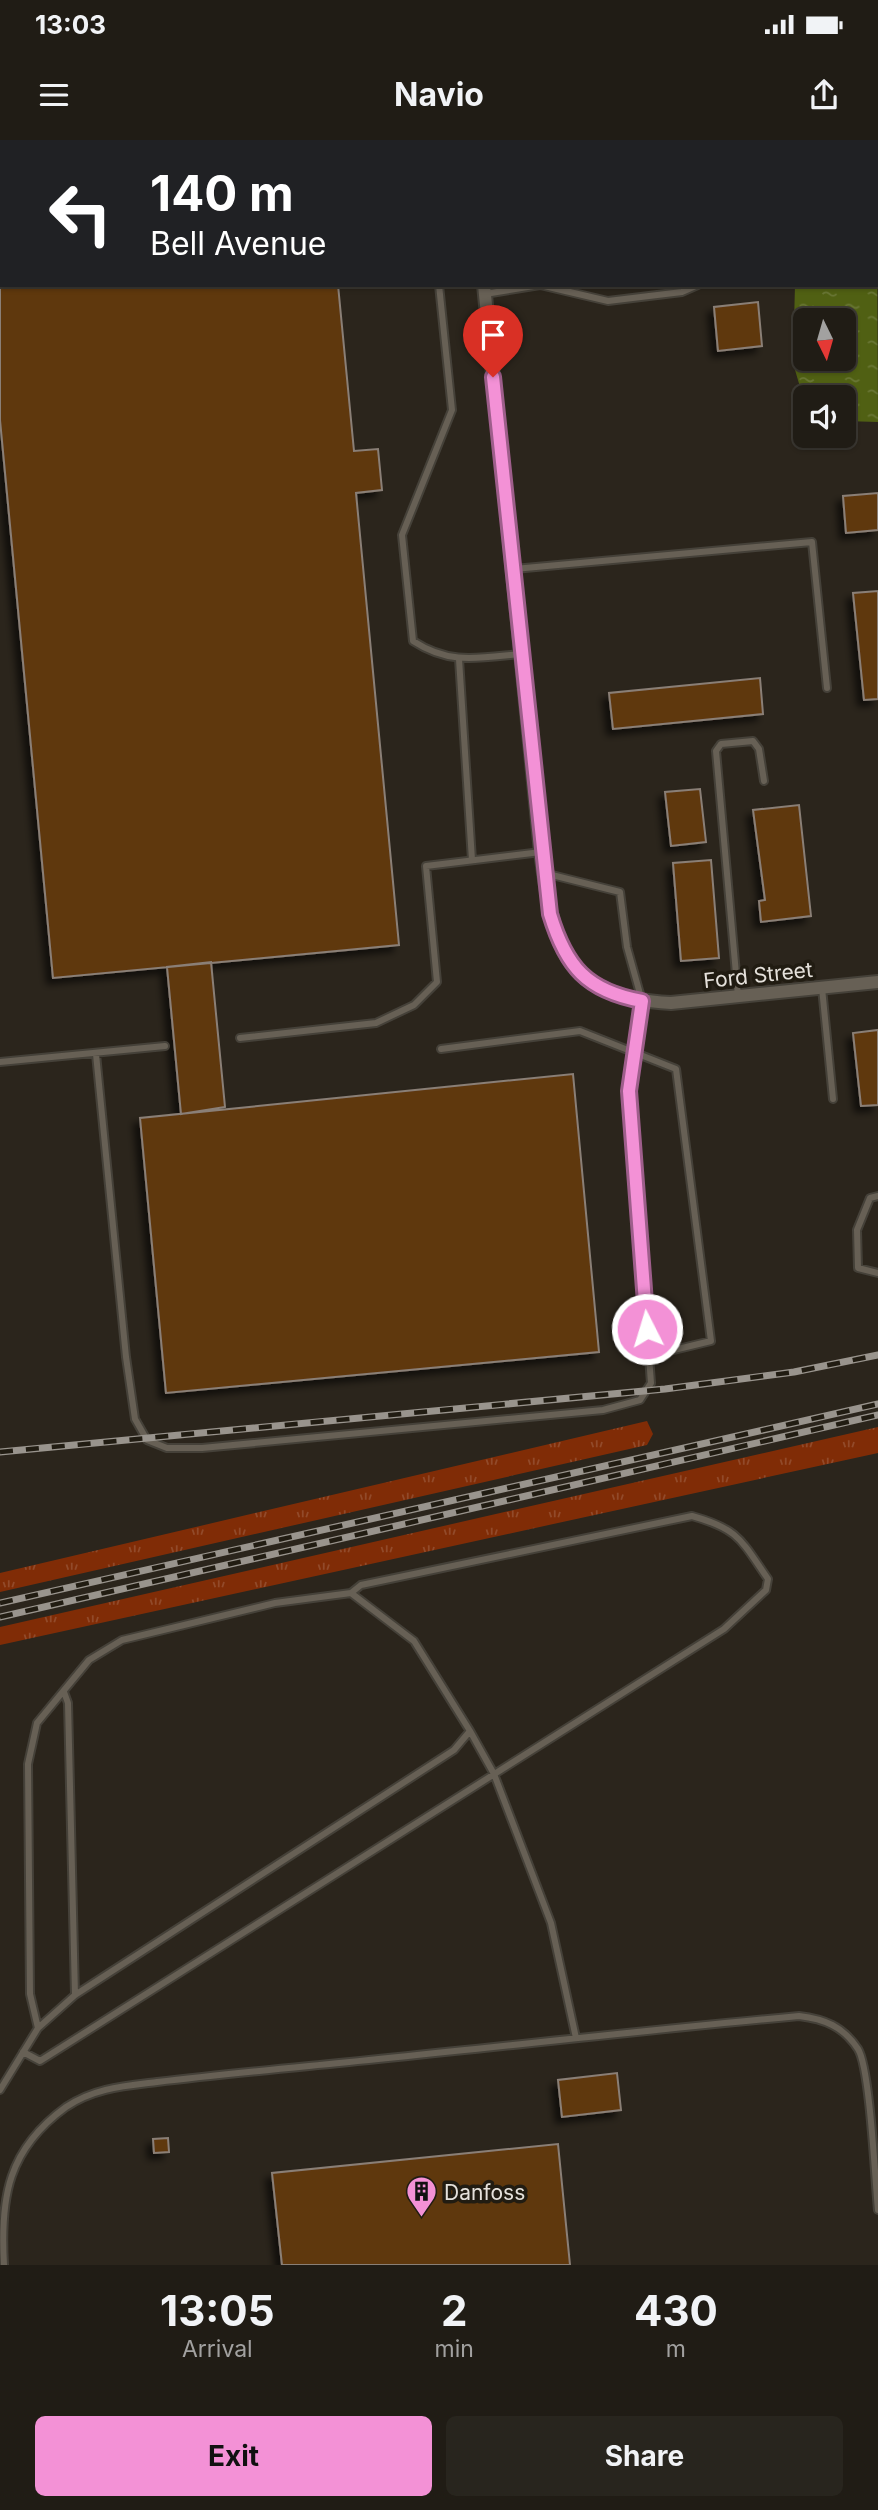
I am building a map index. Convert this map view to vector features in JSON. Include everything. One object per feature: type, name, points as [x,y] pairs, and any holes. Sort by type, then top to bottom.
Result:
[{"type":"street","name":"Ford Street","points":[[484,290],[541,852],[550,914],[558,940],[570,962],[600,989],[642,1001],[671,1003],[878,982]]},
{"type":"lane","points":[[439,287],[452,410],[402,535],[413,641],[432,654],[459,659],[520,654]]},
{"type":"lane","points":[[484,290],[518,287]]},
{"type":"lane","points":[[548,287],[608,301],[682,292],[693,287]]},
{"type":"lane","points":[[512,570],[812,542],[827,688]]},
{"type":"lane","points":[[459,659],[472,860]]},
{"type":"lane","points":[[738,996],[716,751],[721,744],[753,741],[760,748],[764,780]]},
{"type":"lane","points":[[240,1038],[376,1023],[414,1005],[437,982],[426,866],[541,852]]},
{"type":"lane","points":[[96,1054],[126,1357],[135,1419],[147,1440],[167,1448],[202,1448],[603,1410],[640,1400],[651,1383],[629,1091],[642,1001],[627,947],[621,892],[544,873]]},
{"type":"lane","points":[[822,988],[833,1099]]},
{"type":"lane","points":[[442,1049],[580,1031],[676,1069],[711,1340],[649,1356]]},
{"type":"lane","points":[[0,1062],[165,1046]]},
{"type":"lane","points":[[878,1196],[870,1198],[857,1230],[858,1268],[878,1273]]},
{"type":"lane","points":[[23,2052],[40,2061],[625,1693],[748,1610],[766,1590],[768,1579],[738,1535],[722,1524],[692,1516],[361,1585],[351,1593],[275,1603],[122,1640],[89,1660],[37,1723],[28,1764],[30,1994],[38,2028]]},
{"type":"lane","points":[[351,1593],[414,1641],[494,1774],[551,1923],[576,2038]]},
{"type":"lane","points":[[64,1692],[68,1703],[75,1995]]},
{"type":"lane","points":[[0,2090],[38,2028],[71,2002],[75,1995],[454,1750],[470,1731]]},
{"type":"lane","points":[[4,2265],[2,2235],[5,2189],[19,2158],[44,2126],[67,2107],[93,2092],[133,2083],[202,2075],[799,2016],[824,2019],[843,2032],[863,2060],[878,2210]]},
{"type":"green space","points":[[647,1421],[653,1434],[647,1445],[0,1592],[0,1573]]},
{"type":"green space","points":[[878,1427],[878,1453],[0,1645],[0,1627]]},
{"type":"water","points":[[795,287],[877,287],[878,422],[856,421],[856,385],[799,385],[795,371],[856,371],[856,308],[794,308]]},
{"type":"building","points":[[0,287],[338,287],[354,451],[378,449],[382,490],[356,493],[399,945],[53,978],[0,420]]},
{"type":"building","points":[[758,302],[762,346],[718,351],[714,307]]},
{"type":"building","points":[[878,493],[878,530],[846,533],[843,496]]},
{"type":"building","points":[[878,591],[878,699],[864,700],[853,593]]},
{"type":"building","points":[[760,678],[763,714],[613,729],[609,693]]},
{"type":"building","points":[[700,789],[706,842],[671,846],[665,792]]},
{"type":"building","points":[[799,805],[811,916],[761,922],[759,901],[765,900],[753,810]]},
{"type":"building","points":[[711,860],[719,958],[681,961],[673,863]]},
{"type":"building","points":[[211,962],[225,1107],[181,1114],[167,967]]},
{"type":"building","points":[[878,1030],[878,1105],[861,1106],[853,1033]]},
{"type":"building","points":[[573,1074],[599,1352],[166,1393],[140,1118]]},
{"type":"building","points":[[617,2073],[621,2110],[562,2117],[558,2080]]},
{"type":"building","points":[[168,2138],[169,2152],[154,2153],[153,2139]]},
{"type":"building","name":"Danfoss","points":[[558,2144],[570,2265],[282,2265],[272,2173]]},
{"type":"railway","points":[[0,1452],[665,1389],[794,1372],[878,1355]]},
{"type":"railway","points":[[0,1603],[878,1404]]},
{"type":"railway","points":[[0,1617],[878,1415]]},
{"type":"place","name":"Danfoss","points":[[421,2219]]},
{"type":"route","points":[[493,377],[541,852],[550,914],[558,940],[570,962],[584,978],[618,997],[642,1001],[629,1091],[647,1329]]}]
